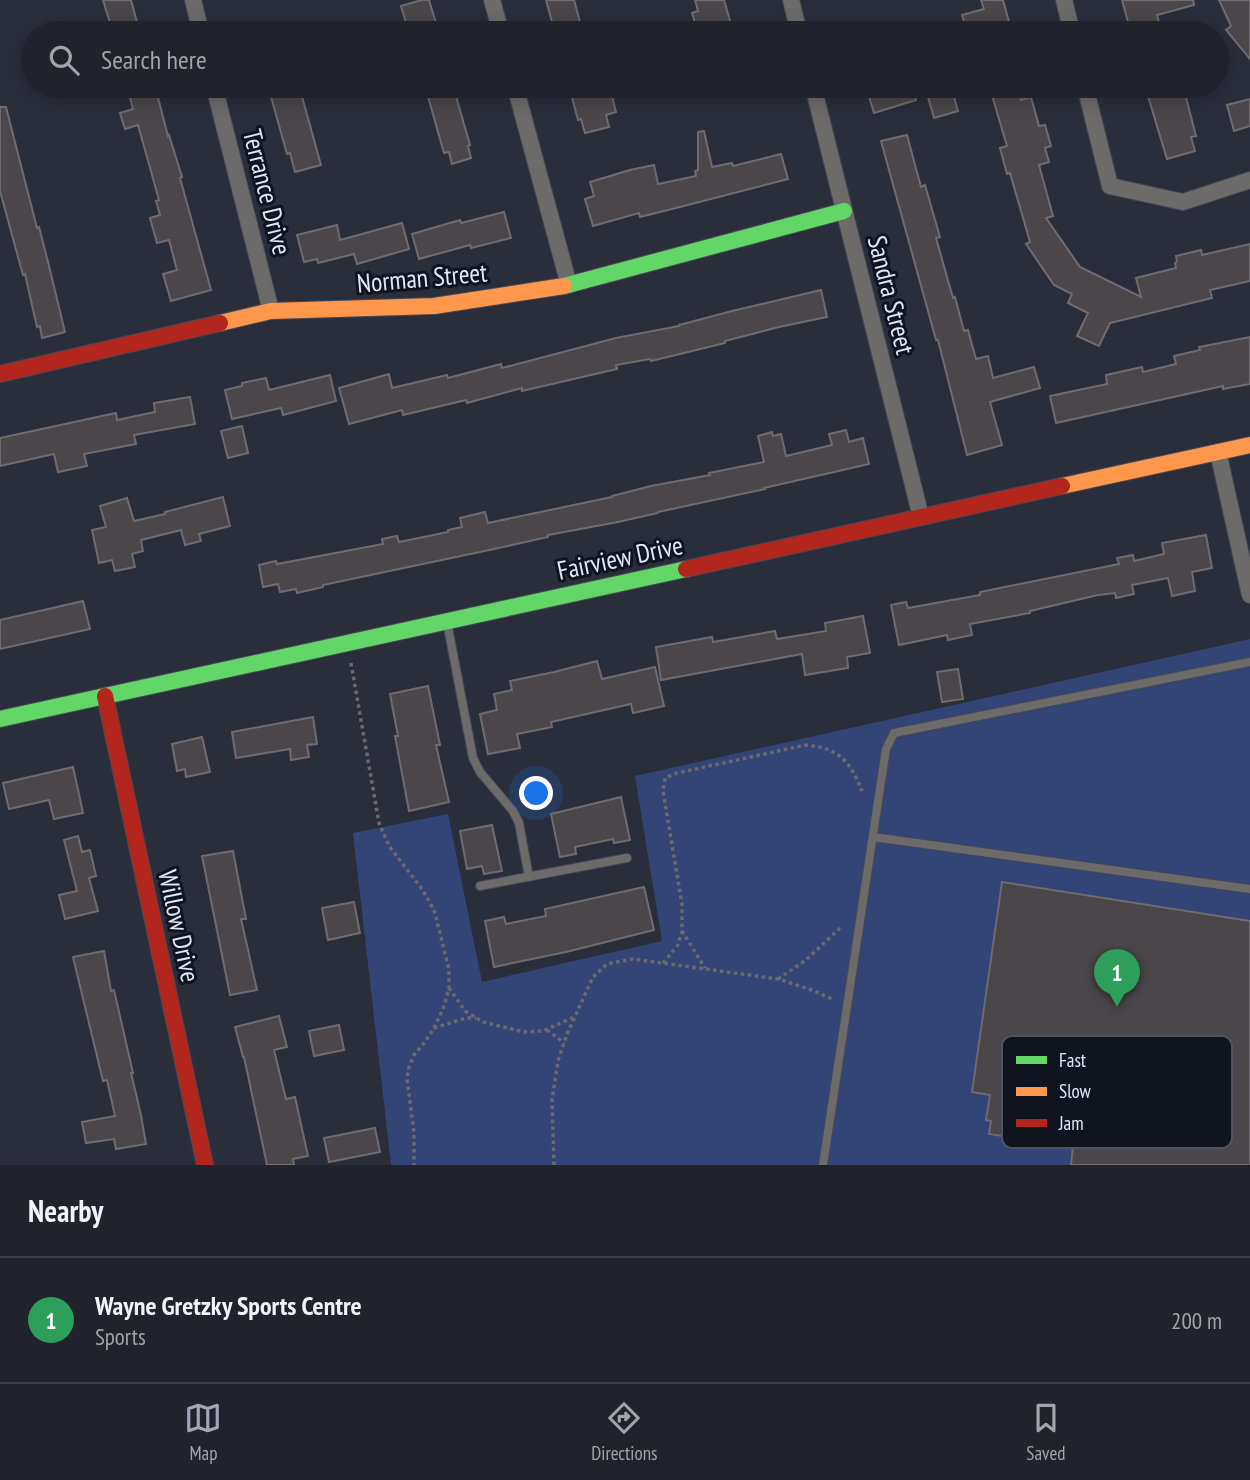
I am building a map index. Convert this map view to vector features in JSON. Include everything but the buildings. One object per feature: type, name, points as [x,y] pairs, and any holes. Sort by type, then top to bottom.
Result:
[{"type":"street","points":[[193,0],[198,21]]},
{"type":"street","points":[[492,0],[498,21]]},
{"type":"street","points":[[791,0],[796,21]]},
{"type":"street","points":[[1064,0],[1069,21]]},
{"type":"street","name":"Terrance Drive","points":[[217,98],[271,311]]},
{"type":"street","points":[[518,98],[569,285]]},
{"type":"street","name":"Sandra Street","points":[[816,98],[921,517]]},
{"type":"street","points":[[1088,98],[1110,186],[1183,202],[1250,180]]},
{"type":"street","name":"Norman Street","points":[[0,374],[271,311],[434,306],[569,285],[844,211]]},
{"type":"street","name":"Fairview Drive","points":[[0,719],[1250,445]]},
{"type":"street","points":[[1218,452],[1250,595]]},
{"type":"street","name":"Willow Drive","points":[[105,696],[205,1165]]},
{"type":"lane","points":[[447,621],[473,758],[480,772],[519,822],[529,877]]},
{"type":"lane","points":[[823,1165],[886,749],[894,733],[1250,662]]},
{"type":"lane","points":[[873,837],[1250,890]]},
{"type":"lane","points":[[480,886],[627,858]]},
{"type":"path","points":[[348,643],[379,823],[389,846],[422,889],[434,910],[449,969],[449,988],[443,1009],[409,1067],[407,1079],[414,1133],[414,1165]]},
{"type":"path","points":[[663,963],[678,945],[682,931],[682,904],[663,791],[665,778],[677,773],[806,745],[822,746],[848,763],[862,791]]},
{"type":"path","points":[[778,979],[806,960],[840,928]]},
{"type":"path","points":[[682,931],[706,969]]},
{"type":"path","points":[[554,1165],[552,1100],[558,1061],[593,977],[607,964],[633,959],[778,979],[832,999]]},
{"type":"path","points":[[449,988],[465,1011],[483,1023],[524,1032],[546,1030],[576,1016]]},
{"type":"path","points":[[434,1028],[466,1018],[476,1018]]},
{"type":"path","points":[[546,1030],[564,1045]]},
{"type":"shaded area","points":[[1250,639],[1250,1165],[391,1165],[353,833],[448,814],[482,982],[662,941],[635,776]]},
{"type":"traffic: fast","points":[[564,286],[844,211]]},
{"type":"traffic: fast","points":[[0,719],[686,569]]},
{"type":"traffic: slow","points":[[220,323],[271,311],[434,306],[564,286]]},
{"type":"traffic: slow","points":[[1062,486],[1250,445]]},
{"type":"traffic: jam","points":[[0,374],[220,323]]},
{"type":"traffic: jam","points":[[686,569],[1062,486]]},
{"type":"traffic: jam","points":[[105,696],[205,1165]]},
{"type":"place","name":"Wayne Gretzky Sports Centre","points":[[1117,1007]]}]
